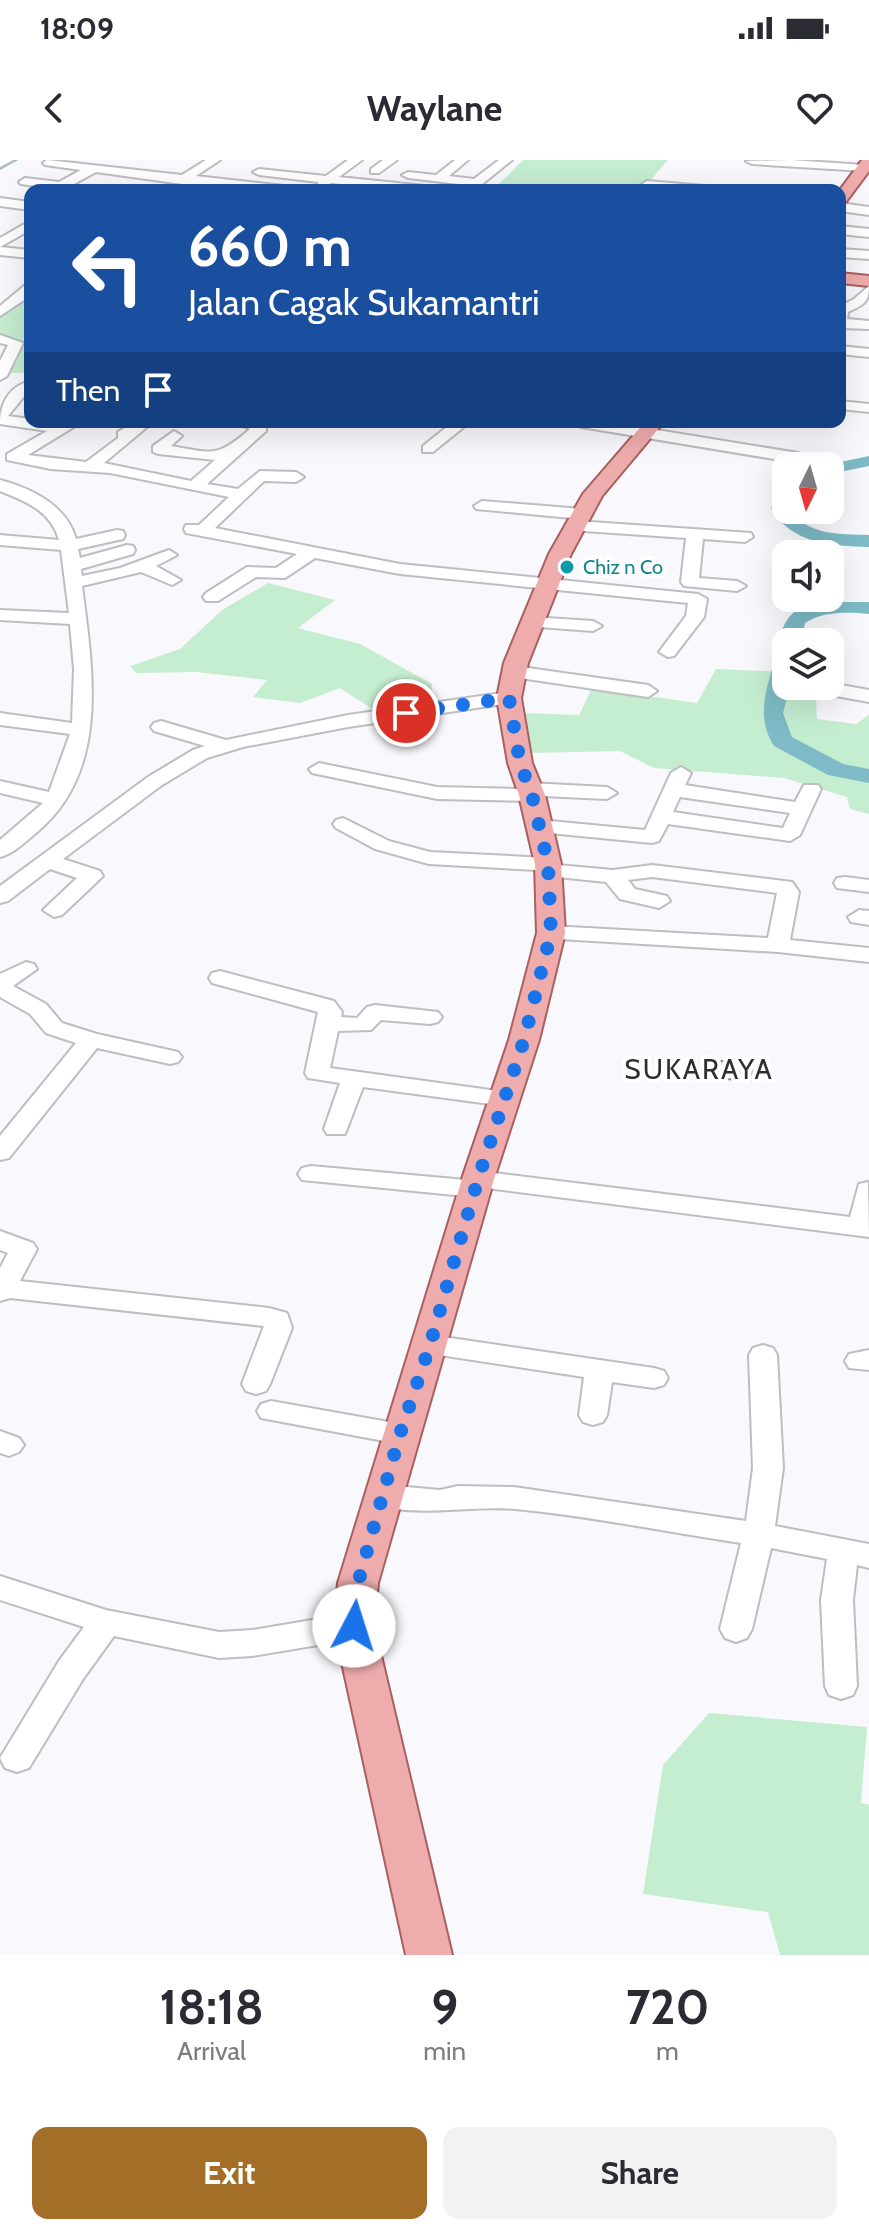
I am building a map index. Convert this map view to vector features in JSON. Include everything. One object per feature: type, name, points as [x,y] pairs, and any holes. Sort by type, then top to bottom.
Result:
[{"type":"main road","points":[[846,193],[866,168]]},
{"type":"main road","points":[[846,279],[869,281]]},
{"type":"main road","points":[[429,1955],[354,1626],[358,1583],[400,1434],[505,1099],[551,933],[548,867],[520,763],[512,685],[531,622],[560,554],[600,485],[650,428]]},
{"type":"street","points":[[0,164],[7,160]]},
{"type":"street","points":[[64,184],[107,160]]},
{"type":"street","points":[[266,160],[439,178],[460,184]]},
{"type":"street","points":[[321,184],[356,160]]},
{"type":"street","points":[[375,171],[391,160]]},
{"type":"street","points":[[407,175],[427,160]]},
{"type":"street","points":[[439,178],[462,160]]},
{"type":"street","points":[[479,184],[506,160]]},
{"type":"street","points":[[480,184],[514,160]]},
{"type":"street","points":[[752,161],[866,168]]},
{"type":"street","points":[[49,163],[225,184]]},
{"type":"street","points":[[176,184],[210,165],[357,184]]},
{"type":"street","points":[[251,171],[367,184]]},
{"type":"street","points":[[665,184],[676,171]]},
{"type":"street","points":[[36,172],[76,177]]},
{"type":"street","points":[[101,184],[122,172]]},
{"type":"street","points":[[138,184],[152,175]]},
{"type":"street","points":[[4,197],[24,206]]},
{"type":"street","points":[[846,208],[869,211]]},
{"type":"street","points":[[0,214],[24,209]]},
{"type":"street","points":[[0,226],[24,211]]},
{"type":"street","points":[[24,213],[2,243],[24,250]]},
{"type":"street","points":[[846,231],[869,233]]},
{"type":"street","points":[[846,253],[869,255]]},
{"type":"street","points":[[0,312],[6,302],[24,289]]},
{"type":"street","points":[[846,308],[859,302],[869,290]]},
{"type":"street","points":[[846,323],[869,325]]},
{"type":"street","points":[[0,339],[16,343],[0,376]]},
{"type":"street","points":[[846,351],[869,353]]},
{"type":"street","points":[[0,388],[24,386]]},
{"type":"street","points":[[1,419],[24,390]]},
{"type":"street","points":[[846,406],[869,408]]},
{"type":"street","points":[[1,419],[24,421]]},
{"type":"street","points":[[7,455],[65,428]]},
{"type":"street","points":[[90,466],[128,438],[124,434],[134,428]]},
{"type":"street","points":[[194,487],[261,428]]},
{"type":"street","points":[[428,449],[454,428]]},
{"type":"street","points":[[656,428],[772,453]]},
{"type":"street","points":[[174,436],[158,449],[230,455]]},
{"type":"street","points":[[142,468],[165,451]]},
{"type":"street","points":[[7,455],[51,464],[110,468],[241,494]]},
{"type":"street","points":[[2,486],[51,464]]},
{"type":"street","points":[[296,477],[263,475],[198,530],[400,569],[699,599],[695,617],[668,652]]},
{"type":"street","points":[[0,851],[41,818],[57,799],[83,730],[86,676],[73,574],[68,546],[58,518],[44,507],[2,486]]},
{"type":"street","points":[[482,506],[695,535],[745,537]]},
{"type":"street","points":[[0,540],[68,546],[117,535]]},
{"type":"street","points":[[695,535],[690,582],[737,586]]},
{"type":"street","points":[[73,574],[127,550]]},
{"type":"street","points":[[212,597],[253,571],[280,574],[314,551]]},
{"type":"street","points":[[73,574],[143,566],[169,555]]},
{"type":"street","points":[[143,566],[172,580]]},
{"type":"street","points":[[0,615],[79,619]]},
{"type":"street","points":[[531,622],[593,626]]},
{"type":"street","points":[[0,896],[186,760],[225,746],[512,685],[648,691]]},
{"type":"street","points":[[844,692],[869,696]]},
{"type":"street","points":[[5,725],[83,730]]},
{"type":"street","points":[[161,727],[225,746]]},
{"type":"street","points":[[319,769],[437,793],[533,803],[646,838],[654,835],[678,781],[803,809]]},
{"type":"street","points":[[0,787],[57,799]]},
{"type":"street","points":[[662,817],[790,835],[811,789]]},
{"type":"street","points":[[533,803],[607,793]]},
{"type":"street","points":[[343,824],[382,845],[429,858],[548,867],[613,876],[652,871],[784,887],[788,892],[778,945]]},
{"type":"street","points":[[46,861],[92,876],[54,910]]},
{"type":"street","points":[[613,876],[628,894],[659,901]]},
{"type":"street","points":[[845,883],[869,886]]},
{"type":"street","points":[[551,933],[778,945],[869,955]]},
{"type":"street","points":[[26,969],[0,986],[28,1002],[54,1028],[91,1040],[170,1057]]},
{"type":"street","points":[[220,978],[326,1006],[330,1012],[317,1073],[505,1099]]},
{"type":"street","points":[[327,1024],[363,1025],[375,1012],[430,1017]]},
{"type":"street","points":[[0,1152],[91,1040]]},
{"type":"street","points":[[336,1129],[354,1078]]},
{"type":"street","points":[[311,1174],[476,1184],[865,1227],[868,1190]]},
{"type":"street","points":[[0,1240],[24,1249],[2,1290],[277,1320],[278,1328],[256,1384]]},
{"type":"street","points":[[430,1345],[654,1378]]},
{"type":"street","points":[[736,1629],[759,1534],[768,1468],[763,1355]]},
{"type":"street","points":[[593,1415],[599,1370]]},
{"type":"street","points":[[271,1411],[400,1434]]},
{"type":"street","points":[[384,1496],[440,1501],[458,1497],[514,1498],[759,1534],[856,1555],[837,1600],[841,1686]]},
{"type":"street","points":[[0,1588],[106,1622],[236,1646],[354,1626]]},
{"type":"street","points":[[17,1758],[71,1670],[106,1622]]},
{"type":"green space","points":[[523,160],[668,160],[647,184],[499,184]]},
{"type":"green space","points":[[24,299],[24,373],[3,373],[22,344],[0,341],[0,315]]},
{"type":"green space","points":[[268,583],[335,600],[298,628],[360,644],[432,684],[431,707],[383,716],[340,688],[300,703],[253,697],[267,680],[196,672],[136,673],[130,666],[180,649],[222,610]]},
{"type":"green space","points":[[716,669],[772,671],[772,700],[816,700],[817,719],[856,724],[869,715],[869,814],[850,809],[847,797],[784,778],[654,768],[620,751],[529,753],[523,713],[579,715],[592,688],[697,703]]},
{"type":"green space","points":[[709,1713],[867,1727],[861,1803],[869,1805],[869,1955],[780,1955],[768,1912],[643,1894],[663,1765]]},
{"type":"building","points":[[704,1060],[752,1063],[751,1081],[702,1077]]},
{"type":"waterway","points":[[0,168],[14,160]]},
{"type":"waterway","points":[[844,465],[869,461]]},
{"type":"waterway","points":[[792,524],[806,532],[832,539],[869,541]]},
{"type":"waterway","points":[[793,628],[798,618],[812,611],[869,608]]},
{"type":"waterway","points":[[775,700],[772,713],[782,741],[836,770],[869,776]]},
{"type":"place","name":"Chiz n Co","points":[[567,567]]},
{"type":"district","name":"SUKARAYA","points":[[699,1069]]},
{"type":"route","points":[[354,1626],[358,1583],[400,1434],[524,1040],[551,933],[548,864],[532,795],[520,763],[509,698],[406,713]]}]
